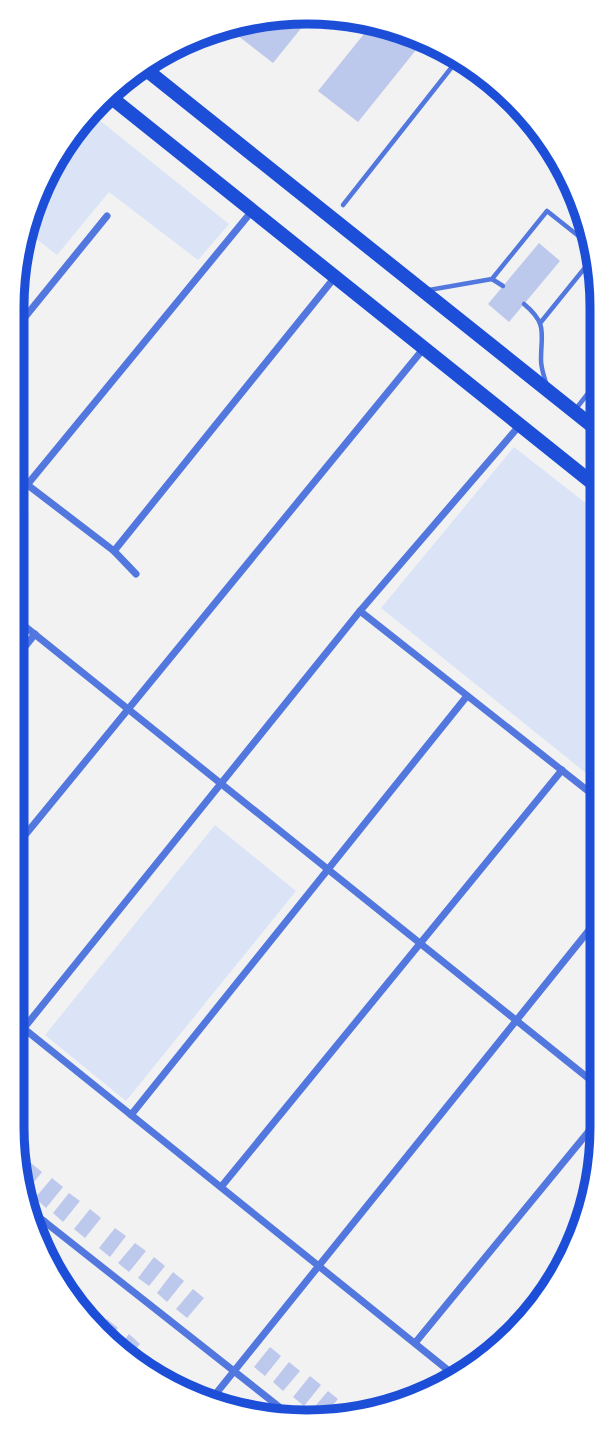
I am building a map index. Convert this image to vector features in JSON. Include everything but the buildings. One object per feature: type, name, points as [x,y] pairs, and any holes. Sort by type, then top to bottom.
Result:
[{"type":"main road","points":[[149,72],[590,424]]},
{"type":"main road","points":[[115,100],[590,481]]},
{"type":"street","points":[[27,485],[252,211]]},
{"type":"street","points":[[24,318],[107,216]]},
{"type":"street","points":[[114,551],[335,277]]},
{"type":"street","points":[[24,836],[424,348]]},
{"type":"street","points":[[450,1371],[24,1028],[360,611],[520,425]]},
{"type":"street","points":[[24,483],[114,551],[136,574]]},
{"type":"street","points":[[360,611],[590,792]]},
{"type":"street","points":[[24,625],[590,1079]]},
{"type":"street","points":[[24,648],[35,634]]},
{"type":"street","points":[[131,1115],[467,696]]},
{"type":"street","points":[[221,1187],[562,770]]},
{"type":"street","points":[[216,1394],[590,929]]},
{"type":"street","points":[[415,1343],[590,1130]]},
{"type":"street","points":[[40,1218],[280,1408]]},
{"type":"lane","points":[[343,205],[454,65]]},
{"type":"lane","points":[[492,279],[547,211],[582,239]]},
{"type":"lane","points":[[541,322],[587,265]]},
{"type":"lane","points":[[422,290],[492,279],[503,286]]},
{"type":"lane","points":[[524,304],[541,322],[541,362],[548,391]]},
{"type":"lane","points":[[573,411],[590,390]]},
{"type":"shaded area","points":[[97,118],[229,224],[198,260],[109,192],[57,255],[33,237],[34,234],[46,199],[62,166]]},
{"type":"shaded area","points":[[514,447],[590,506],[590,776],[381,608]]},
{"type":"shaded area","points":[[215,825],[296,891],[126,1101],[45,1035]]}]
